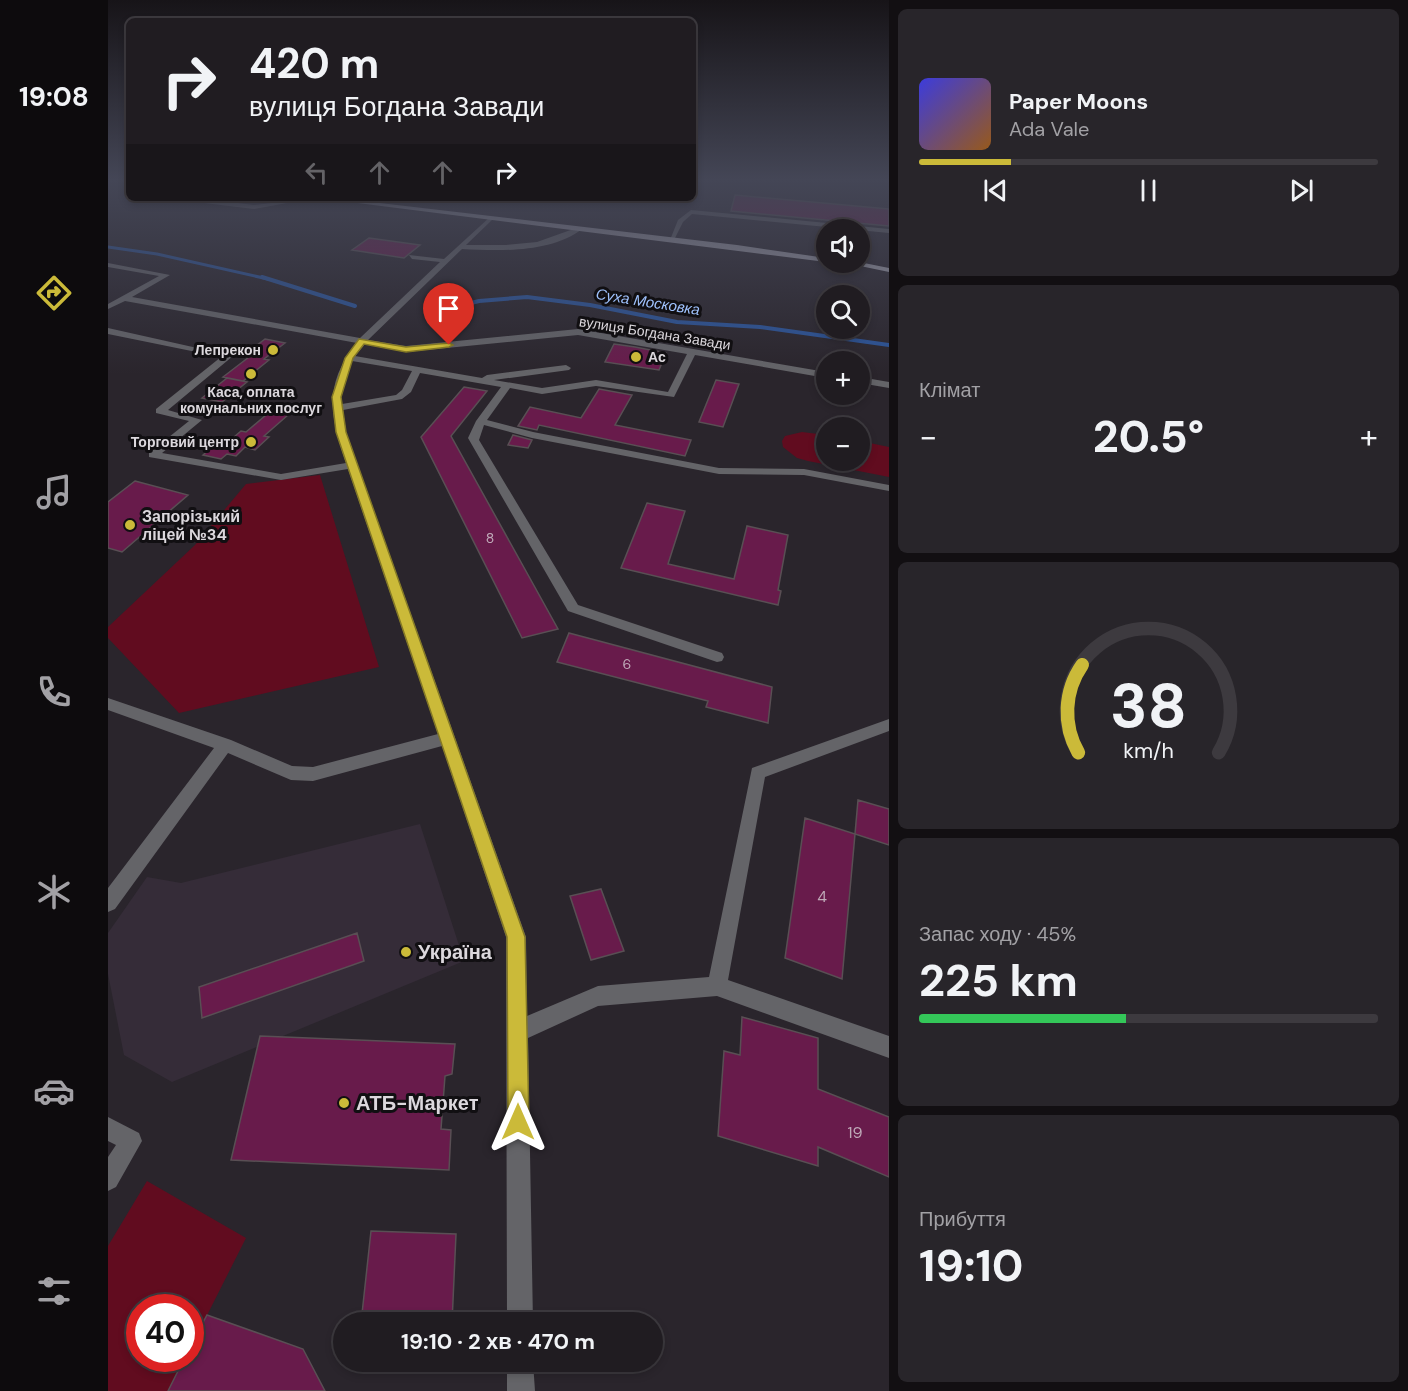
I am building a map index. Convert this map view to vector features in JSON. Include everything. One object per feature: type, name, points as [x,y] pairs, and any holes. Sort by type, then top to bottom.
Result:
[{"type":"main road","points":[[708,244],[816,259]]},
{"type":"main road","points":[[870,267],[889,270]]},
{"type":"street","points":[[463,244],[362,341],[349,358],[336,397],[341,432],[516,937],[520,1312]]},
{"type":"street","points":[[461,246],[490,248],[529,244]]},
{"type":"street","points":[[412,257],[446,261]]},
{"type":"street","points":[[108,266],[166,275],[108,307]]},
{"type":"street","name":"вулиця Богдана Завади","points":[[123,298],[406,349],[578,332],[816,373]]},
{"type":"street","points":[[108,331],[228,356],[160,411],[197,420],[153,455],[281,477],[352,465]]},
{"type":"street","points":[[349,358],[542,391],[596,383],[671,395],[692,352]]},
{"type":"street","points":[[472,380],[566,368]]},
{"type":"street","points":[[338,408],[399,397],[406,392],[417,370]]},
{"type":"street","points":[[870,382],[889,385]]},
{"type":"street","points":[[507,386],[473,438],[573,608],[717,657]]},
{"type":"street","points":[[482,421],[532,435],[719,471],[804,471],[889,488]]},
{"type":"street","points":[[108,704],[225,745],[291,773],[313,774],[447,738]]},
{"type":"street","points":[[717,987],[758,773],[889,725]]},
{"type":"street","points":[[108,903],[225,745]]},
{"type":"street","points":[[518,1032],[598,996],[717,987],[889,1047]]},
{"type":"street","points":[[108,1128],[131,1141],[108,1179]]},
{"type":"street","points":[[520,1372],[521,1391]]},
{"type":"shaded area","points":[[802,432],[816,434],[816,463],[797,458],[783,447],[782,441],[785,436]]},
{"type":"shaded area","points":[[870,443],[889,447],[889,477],[859,471],[870,471]]},
{"type":"shaded area","points":[[320,475],[379,667],[179,713],[108,638],[108,627],[195,545],[246,484]]},
{"type":"shaded area","points":[[420,824],[464,961],[172,1082],[124,1055],[108,974],[108,933],[147,877],[181,883]]},
{"type":"shaded area","points":[[147,1181],[246,1238],[204,1321],[204,1294],[126,1294],[126,1372],[178,1372],[168,1391],[108,1391],[108,1246]]},
{"type":"building","points":[[361,244],[420,245],[404,258],[352,250]]},
{"type":"building","points":[[265,339],[285,343],[264,359],[269,360],[243,381],[223,377],[249,357],[243,356]]},
{"type":"building","name":"Ас","points":[[614,344],[666,353],[659,370],[605,362]]},
{"type":"building","points":[[227,378],[247,382],[222,402],[202,398]]},
{"type":"building","points":[[716,380],[739,384],[723,427],[699,422]]},
{"type":"building","points":[[464,387],[487,391],[451,436],[558,629],[522,638],[421,437]]},
{"type":"building","points":[[599,389],[632,395],[615,425],[691,440],[685,456],[539,425],[537,430],[518,426],[530,407],[581,418]]},
{"type":"building","points":[[279,404],[288,415],[264,436],[269,437],[255,450],[245,447],[236,456],[227,454],[221,459],[203,455],[219,441],[227,443],[241,431],[246,432]]},
{"type":"building","points":[[513,435],[532,440],[528,448],[508,445]]},
{"type":"building","name":"Запорізький ліцей №34","points":[[135,481],[188,495],[122,552],[108,548],[108,502]]},
{"type":"building","points":[[647,503],[685,511],[668,564],[734,579],[747,526],[788,535],[778,590],[781,591],[778,605],[621,568]]},
{"type":"building","points":[[569,633],[772,687],[768,723],[706,707],[708,701],[557,662]]},
{"type":"building","points":[[858,800],[889,809],[889,845],[855,834]]},
{"type":"building","points":[[805,818],[855,834],[842,979],[785,958]]},
{"type":"building","points":[[601,889],[624,951],[591,960],[570,896]]},
{"type":"building","points":[[357,933],[364,961],[202,1018],[199,987]]},
{"type":"building","points":[[742,1017],[818,1038],[818,1089],[889,1117],[889,1177],[818,1147],[818,1166],[718,1136],[724,1051],[740,1055]]},
{"type":"building","name":"АТБ-Маркет","points":[[260,1036],[455,1044],[452,1074],[445,1076],[441,1129],[451,1130],[449,1170],[231,1160]]},
{"type":"building","points":[[371,1231],[456,1234],[452,1312],[362,1312]]},
{"type":"building","points":[[207,1315],[303,1349],[325,1391],[168,1391],[178,1372],[204,1372],[204,1321]]},
{"type":"waterway","points":[[108,247],[157,254],[268,279]]},
{"type":"waterway","points":[[262,277],[355,306]]},
{"type":"waterway","name":"Суха Московка","points":[[439,311],[479,301],[527,297],[590,305],[677,322],[760,327],[889,345]]},
{"type":"place","name":"Лепрекон","points":[[273,350]]},
{"type":"place","name":"Ас","points":[[636,357]]},
{"type":"place","name":"Каса, оплата комунальних послуг","points":[[251,374]]},
{"type":"place","name":"Торговий центр","points":[[251,442]]},
{"type":"place","name":"Запорізький ліцей №34","points":[[130,525]]},
{"type":"place","name":"Україна","points":[[406,952]]},
{"type":"place","name":"АТБ-Маркет","points":[[344,1103]]},
{"type":"route","points":[[449,345],[406,349],[362,341],[349,358],[336,397],[341,432],[371,522],[516,937],[518,1122]]}]
